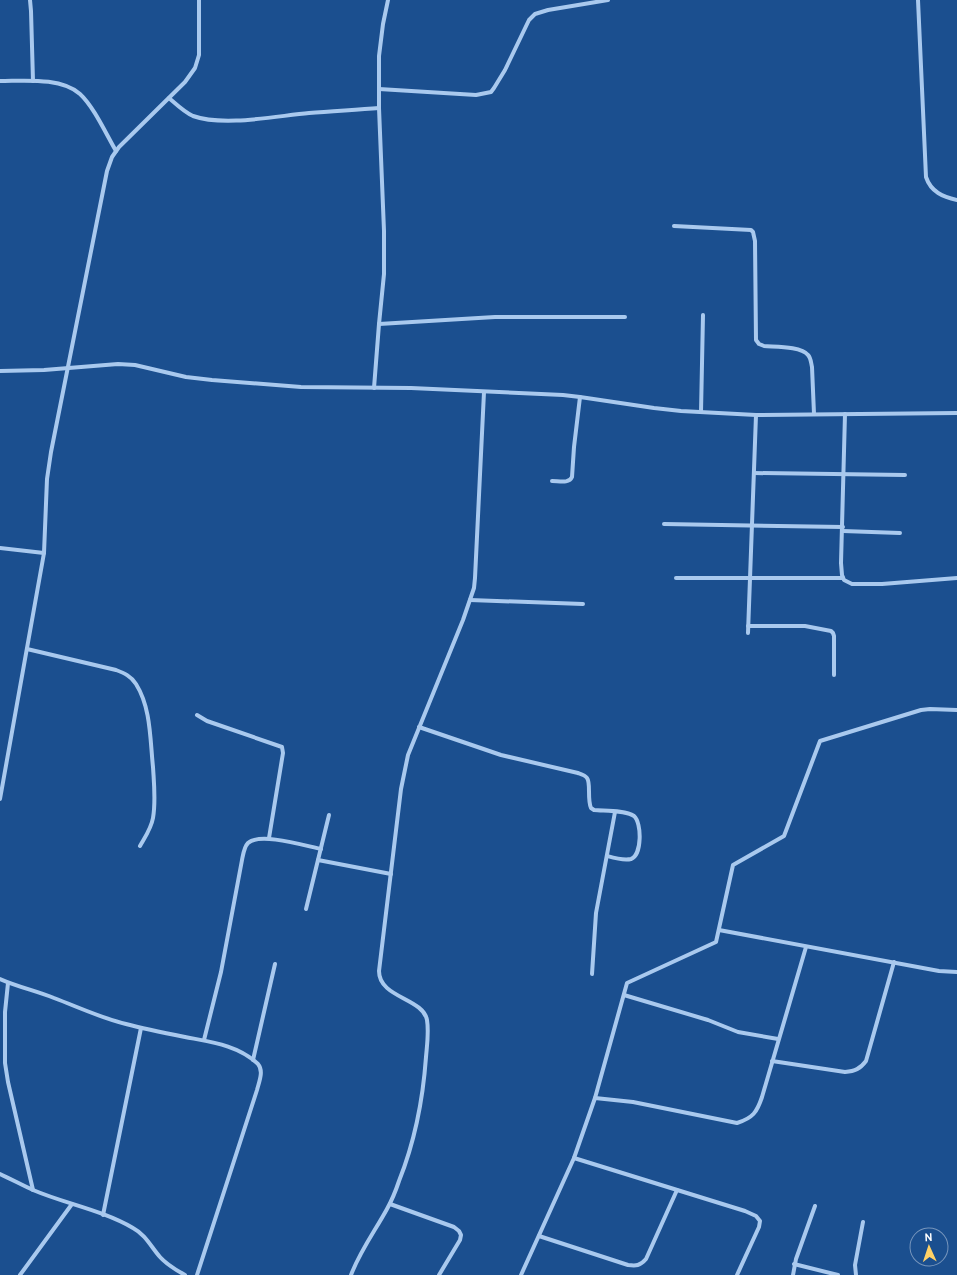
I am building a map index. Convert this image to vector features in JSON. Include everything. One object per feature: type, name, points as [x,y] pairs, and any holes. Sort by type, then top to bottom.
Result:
[{"type":"street","points":[[30,0],[33,81]]},
{"type":"street","points":[[0,799],[44,553],[48,472],[51,452],[107,171],[112,157],[119,147],[185,82],[195,68],[199,55],[199,0]]},
{"type":"street","points":[[374,388],[384,274],[384,231],[379,108],[380,39],[388,0]]},
{"type":"street","points":[[379,89],[476,95],[491,92],[505,70],[529,20],[536,14],[548,10],[608,0]]},
{"type":"street","points":[[918,0],[926,177],[929,184],[939,194],[957,200]]},
{"type":"street","points":[[0,81],[52,82],[73,89],[80,94],[90,107],[116,151]]},
{"type":"street","points":[[169,98],[192,115],[219,120],[379,108]]},
{"type":"street","points":[[674,226],[750,230],[753,232],[755,241],[756,340],[759,344],[764,346],[802,350],[808,355],[811,360],[812,367],[814,414]]},
{"type":"street","points":[[701,412],[703,315]]},
{"type":"street","points":[[379,324],[495,318],[625,318]]},
{"type":"street","points":[[0,371],[67,369],[118,364],[135,366],[186,377],[212,380],[301,387],[451,390],[580,396],[654,408],[701,412],[756,414],[957,413]]},
{"type":"street","points":[[351,1275],[364,1246],[390,1204],[403,1172],[415,1131],[422,1098],[428,1032],[426,1015],[388,988],[382,983],[380,977],[404,771],[418,727],[470,600],[475,578],[484,392]]},
{"type":"street","points":[[552,481],[568,481],[572,477],[580,396]]},
{"type":"street","points":[[748,633],[756,414]]},
{"type":"street","points":[[845,414],[841,570],[843,578],[846,582],[852,584],[889,584],[957,578]]},
{"type":"street","points":[[754,473],[905,475]]},
{"type":"street","points":[[664,524],[752,525],[900,533]]},
{"type":"street","points":[[0,548],[44,553]]},
{"type":"street","points":[[676,578],[843,578]]},
{"type":"street","points":[[470,600],[583,604]]},
{"type":"street","points":[[748,626],[805,626],[832,632],[834,636],[834,675]]},
{"type":"street","points":[[27,649],[116,670],[127,675],[135,683],[147,714],[154,788],[152,819],[150,827],[140,846]]},
{"type":"street","points":[[522,1275],[574,1158],[595,1098],[627,983],[716,942],[733,865],[784,836],[820,741],[921,710],[957,710]]},
{"type":"street","points":[[197,715],[207,721],[282,747],[283,753],[269,838]]},
{"type":"street","points":[[418,727],[501,755],[586,776],[588,779],[588,799],[591,808],[594,810],[626,813],[634,817],[639,825],[638,848],[635,855],[630,859],[607,856]]},
{"type":"street","points":[[592,974],[596,913],[615,812]]},
{"type":"street","points":[[306,909],[330,815]]},
{"type":"street","points":[[204,1040],[221,972],[228,928],[244,849],[247,844],[251,841],[269,838],[321,849]]},
{"type":"street","points":[[318,860],[392,874]]},
{"type":"street","points":[[719,930],[939,971],[957,972]]},
{"type":"street","points":[[595,1098],[633,1102],[738,1123],[746,1121],[758,1109],[806,947]]},
{"type":"street","points":[[772,1060],[845,1072],[854,1071],[861,1068],[866,1061],[894,962]]},
{"type":"street","points":[[253,1060],[275,964]]},
{"type":"street","points":[[0,979],[54,998],[97,1016],[141,1028],[228,1046],[253,1060],[259,1066],[261,1070],[257,1090],[197,1275]]},
{"type":"street","points":[[8,983],[5,1012],[5,1063],[33,1190]]},
{"type":"street","points":[[624,995],[708,1020],[738,1032],[778,1039]]},
{"type":"street","points":[[103,1214],[141,1028]]},
{"type":"street","points":[[574,1158],[745,1211],[756,1216],[760,1221],[759,1227],[737,1275]]},
{"type":"street","points":[[0,1174],[33,1190],[114,1218],[134,1228],[144,1235],[160,1257],[177,1271],[185,1275]]},
{"type":"street","points":[[539,1236],[637,1266],[642,1264],[646,1259],[677,1190]]},
{"type":"street","points":[[20,1275],[72,1204]]},
{"type":"street","points":[[390,1204],[454,1227],[459,1231],[461,1235],[460,1240],[439,1275]]},
{"type":"street","points":[[792,1275],[794,1264],[815,1206]]},
{"type":"street","points":[[856,1275],[855,1265],[863,1222]]},
{"type":"street","points":[[794,1264],[838,1275]]}]
